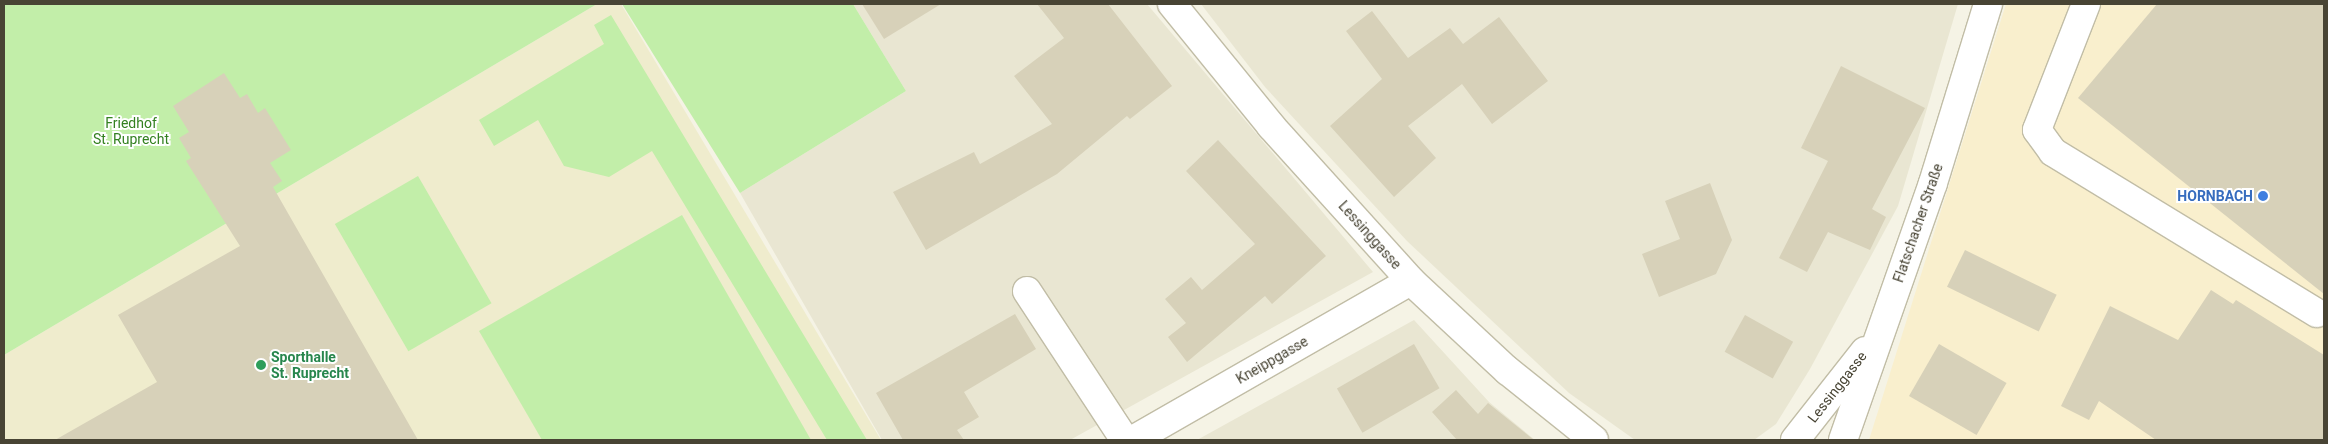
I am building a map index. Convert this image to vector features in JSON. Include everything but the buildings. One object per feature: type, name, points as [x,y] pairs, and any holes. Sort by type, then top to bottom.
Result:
[{"type":"street","name":"Lessinggasse","points":[[1172,4],[1271,126],[1411,280],[1508,371],[1594,440]]},
{"type":"street","name":"Flatschacher Straße","points":[[1843,440],[1878,334],[1933,183],[1988,4]]},
{"type":"street","points":[[2086,4],[2037,130],[2053,152],[2318,313]]},
{"type":"street","name":"Kneippgasse","points":[[1133,440],[1411,280]]},
{"type":"street","points":[[1027,290],[1125,440]]},
{"type":"street","name":"Lessinggasse","points":[[1795,440],[1878,334]]},
{"type":"shaded area","points":[[597,4],[621,4],[881,440],[4,440],[4,355]]},
{"type":"shaded area","points":[[853,4],[1147,4],[1373,272],[1070,440],[882,440],[740,193],[906,91]]},
{"type":"shaded area","points":[[1201,4],[1958,4],[1898,206],[1810,369],[1776,424],[1754,440],[1635,440],[1569,393],[1407,241],[1265,87]]},
{"type":"shaded area","points":[[2006,4],[2324,4],[2324,440],[1869,440]]},
{"type":"shaded area","points":[[1414,320],[1489,402],[1535,440],[1197,440]]},
{"type":"green space","name":"Friedhof St. Ruprecht","points":[[4,4],[597,4],[4,355]]},
{"type":"green space","points":[[622,4],[853,4],[906,91],[740,193]]},
{"type":"green space","points":[[611,15],[867,440],[827,440],[652,151],[609,177],[564,166],[538,120],[494,146],[479,120],[604,44],[594,25]]},
{"type":"green space","points":[[418,176],[492,303],[408,351],[335,224]]},
{"type":"green space","points":[[682,215],[811,440],[542,440],[479,331]]},
{"type":"place","name":"HORNBACH","points":[[2263,196]]},
{"type":"place","name":"Sporthalle St. Ruprecht","points":[[261,365]]}]
